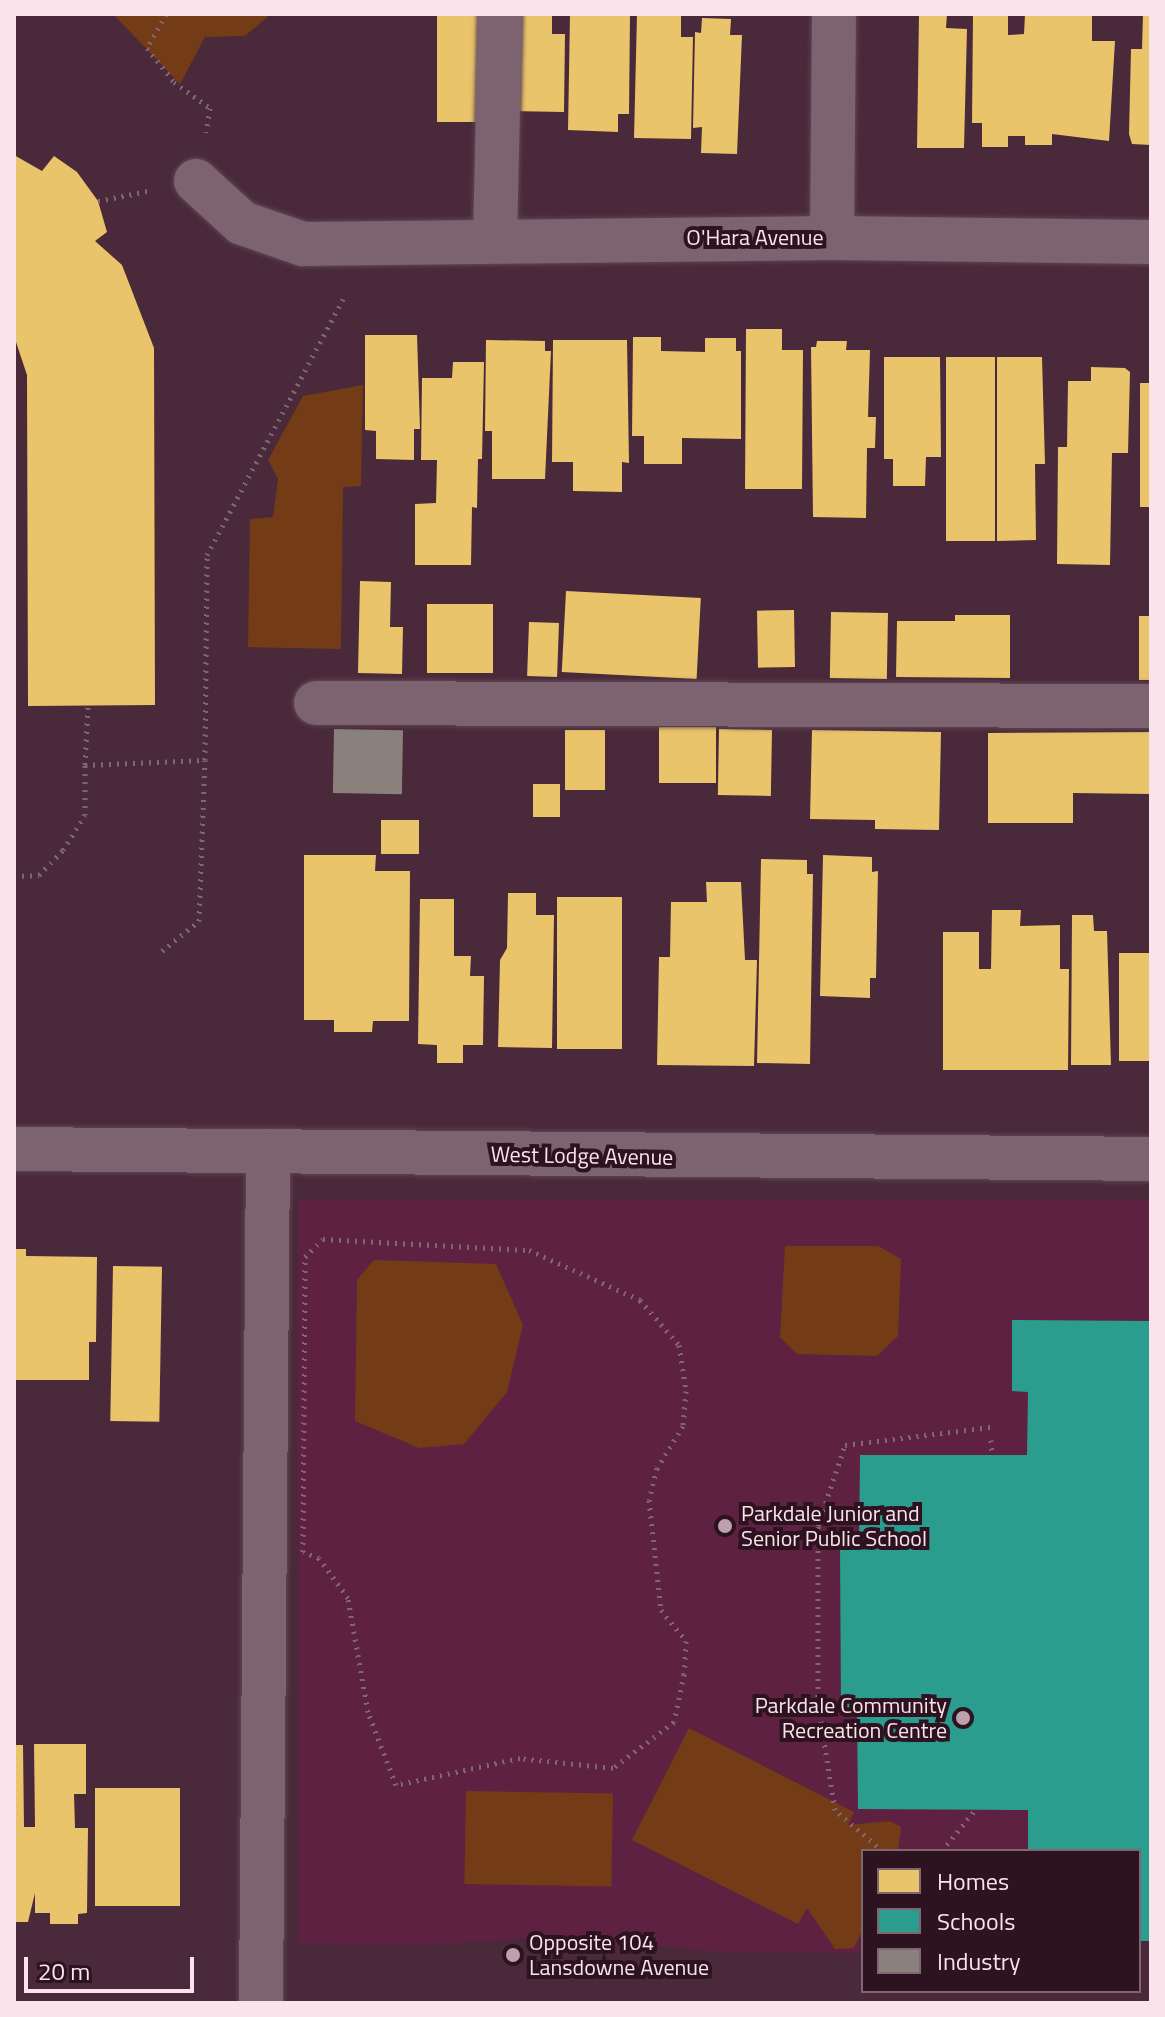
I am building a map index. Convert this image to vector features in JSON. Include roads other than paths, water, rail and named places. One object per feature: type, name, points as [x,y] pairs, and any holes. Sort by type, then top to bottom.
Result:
[{"type":"street","points":[[495,240],[500,14]]},
{"type":"street","points":[[832,238],[834,14]]},
{"type":"street","name":"O'Hara Avenue","points":[[196,181],[242,223],[303,244],[360,240],[832,238],[1151,242]]},
{"type":"street","points":[[316,703],[1151,706]]},
{"type":"street","name":"West Lodge Avenue","points":[[14,1149],[1151,1159]]},
{"type":"street","points":[[261,2003],[268,1152]]},
{"type":"place","name":"Parkdale Junior and Senior Public School","points":[[725,1526]]},
{"type":"place","name":"Parkdale Community Recreation Centre","points":[[963,1718]]},
{"type":"place","name":"Opposite 104 Lansdowne Avenue","points":[[513,1955]]}]
